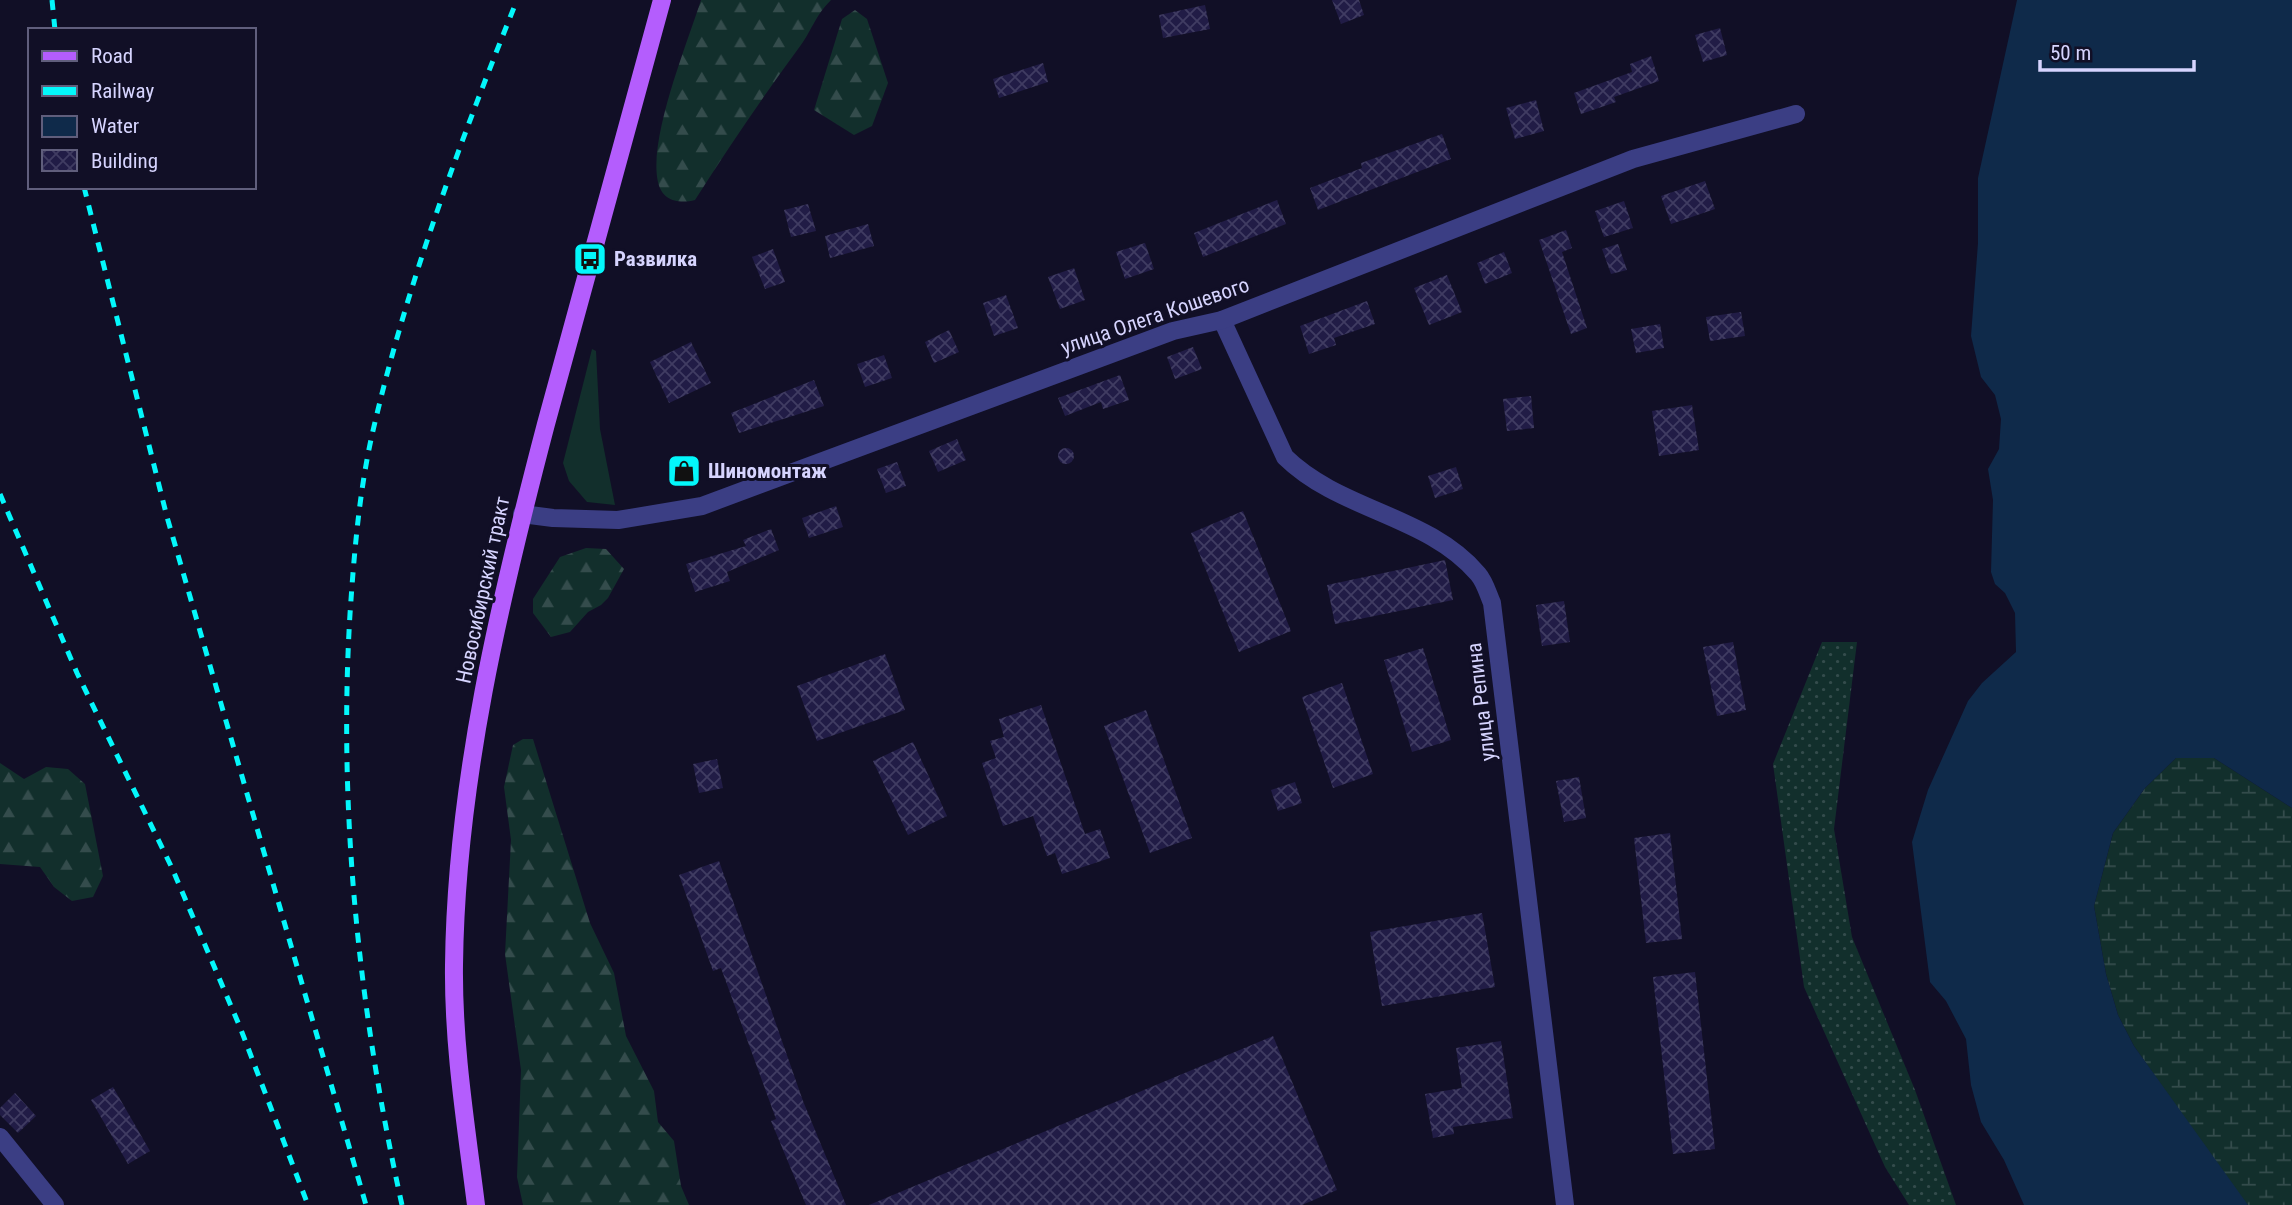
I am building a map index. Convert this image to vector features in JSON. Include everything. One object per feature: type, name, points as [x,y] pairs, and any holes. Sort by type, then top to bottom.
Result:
[{"type":"main road","name":"Новосибирский тракт","points":[[476,1205],[457,1058],[454,964],[467,806],[486,672],[522,514],[662,0]]},
{"type":"street","name":"улица Олега Кошевого","points":[[522,514],[618,520],[702,506],[1173,331],[1222,320],[1633,159],[1796,114]]},
{"type":"street","name":"улица Репина","points":[[1222,320],[1285,457],[1301,474],[1454,550],[1480,576],[1492,603],[1565,1205]]},
{"type":"street","points":[[0,1137],[55,1205]]},
{"type":"green space","points":[[701,0],[831,0],[695,200],[683,202],[672,200],[663,193],[658,182],[656,164],[670,91]]},
{"type":"green space","points":[[855,10],[867,19],[888,83],[872,126],[854,135],[814,110],[842,19]]},
{"type":"green space","points":[[592,349],[596,351],[600,429],[615,505],[587,502],[569,481],[563,463]]},
{"type":"green space","points":[[586,548],[606,549],[624,569],[608,598],[601,605],[588,612],[570,632],[551,637],[533,613],[533,599],[560,557]]},
{"type":"green space","points":[[1822,642],[1857,642],[1834,829],[1852,937],[1915,1090],[1956,1205],[1909,1205],[1885,1167],[1804,987],[1773,764]]},
{"type":"green space","points":[[523,739],[533,739],[590,923],[614,973],[626,1036],[654,1091],[658,1122],[674,1141],[681,1186],[689,1205],[523,1205],[517,1177],[521,1070],[505,954],[511,840],[504,787],[513,745]]},
{"type":"green space","points":[[2176,758],[2214,758],[2292,808],[2292,1205],[2248,1205],[2240,1197],[2134,1046],[2118,1015],[2106,974],[2094,906],[2113,833],[2145,788]]},
{"type":"green space","points":[[0,763],[24,779],[46,767],[68,769],[85,784],[103,876],[93,897],[72,901],[54,887],[40,867],[0,864]]},
{"type":"water","points":[[2017,0],[2292,0],[2292,808],[2214,758],[2176,758],[2145,788],[2113,833],[2094,906],[2106,974],[2118,1015],[2134,1046],[2248,1205],[2024,1205],[2004,1160],[1981,1122],[1971,1085],[1966,1039],[1946,1001],[1930,982],[1912,842],[1928,790],[1968,701],[1982,683],[2016,652],[2015,613],[2005,593],[1995,584],[1991,572],[1993,500],[1988,469],[1999,449],[2001,419],[1995,395],[1981,377],[1971,336],[1978,243],[1978,178]]},
{"type":"building","points":[[1332,0],[1359,0],[1364,15],[1341,24]]},
{"type":"building","points":[[1205,5],[1210,29],[1163,38],[1159,15]]},
{"type":"building","points":[[1720,28],[1727,55],[1703,62],[1695,35]]},
{"type":"building","points":[[1651,56],[1659,81],[1614,97],[1616,102],[1581,114],[1574,93],[1632,72],[1630,64]]},
{"type":"building","points":[[1043,63],[1048,82],[999,98],[993,79]]},
{"type":"building","points":[[1536,100],[1544,131],[1515,139],[1506,108]]},
{"type":"building","points":[[1442,134],[1451,159],[1318,210],[1310,188],[1362,168],[1361,163]]},
{"type":"building","points":[[1705,181],[1715,209],[1671,224],[1661,196]]},
{"type":"building","points":[[1277,200],[1286,224],[1203,257],[1194,233]]},
{"type":"building","points":[[1624,201],[1633,228],[1604,237],[1595,211]]},
{"type":"building","points":[[808,204],[816,231],[791,237],[784,210]]},
{"type":"building","points":[[868,224],[874,246],[830,258],[825,236]]},
{"type":"building","points":[[1566,230],[1572,248],[1562,252],[1587,328],[1571,334],[1539,240]]},
{"type":"building","points":[[1145,243],[1154,269],[1125,279],[1116,252]]},
{"type":"building","points":[[1618,244],[1627,270],[1611,274],[1602,249]]},
{"type":"building","points":[[773,249],[785,282],[765,289],[752,257]]},
{"type":"building","points":[[1504,252],[1512,273],[1485,284],[1477,263]]},
{"type":"building","points":[[1074,268],[1085,300],[1060,309],[1048,277]]},
{"type":"building","points":[[1447,275],[1462,312],[1429,325],[1414,288]]},
{"type":"building","points":[[1006,295],[1018,328],[994,336],[983,303]]},
{"type":"building","points":[[1367,301],[1375,324],[1334,338],[1336,345],[1309,354],[1300,326]]},
{"type":"building","points":[[1741,312],[1745,336],[1710,341],[1706,317]]},
{"type":"building","points":[[1660,324],[1664,348],[1636,353],[1631,329]]},
{"type":"building","points":[[949,330],[959,352],[934,363],[925,342]]},
{"type":"building","points":[[691,342],[711,383],[669,403],[650,362]]},
{"type":"building","points":[[1193,347],[1202,369],[1175,379],[1167,357]]},
{"type":"building","points":[[884,355],[892,378],[865,387],[857,364]]},
{"type":"building","points":[[1120,375],[1129,400],[1103,409],[1101,402],[1065,416],[1058,398]]},
{"type":"building","points":[[814,380],[824,406],[739,433],[731,413]]},
{"type":"building","points":[[1531,396],[1534,428],[1507,431],[1503,399]]},
{"type":"building","points":[[1692,405],[1699,450],[1659,456],[1652,411]]},
{"type":"building","points":[[957,439],[966,460],[938,472],[929,451]]},
{"type":"building","points":[[1063,448],[1069,448],[1074,456],[1072,462],[1063,464],[1058,459],[1058,453]]},
{"type":"building","name":"Шиномонтаж","points":[[688,454],[696,484],[680,488],[672,458]]},
{"type":"building","points":[[897,462],[906,486],[886,493],[877,469]]},
{"type":"building","points":[[1456,467],[1463,489],[1435,498],[1428,476]]},
{"type":"building","points":[[836,506],[843,527],[809,538],[802,518]]},
{"type":"building","points":[[1243,511],[1291,631],[1239,652],[1191,533]]},
{"type":"building","points":[[771,529],[779,550],[727,572],[730,581],[695,592],[686,564],[746,546],[743,540]]},
{"type":"building","points":[[1445,560],[1453,600],[1335,624],[1327,585]]},
{"type":"building","points":[[1564,601],[1570,642],[1542,646],[1536,605]]},
{"type":"building","points":[[1733,642],[1746,710],[1717,716],[1703,647]]},
{"type":"building","points":[[1423,648],[1451,740],[1412,752],[1384,660]]},
{"type":"building","points":[[885,654],[905,710],[817,741],[797,686]]},
{"type":"building","points":[[1342,683],[1373,774],[1333,788],[1302,697]]},
{"type":"building","points":[[1041,705],[1085,834],[1100,829],[1110,858],[1062,874],[1055,853],[1047,856],[1033,816],[1003,826],[982,763],[996,758],[990,741],[1004,737],[999,719]]},
{"type":"building","points":[[1146,710],[1192,838],[1150,853],[1104,726]]},
{"type":"building","points":[[913,742],[947,816],[908,835],[873,761]]},
{"type":"building","points":[[717,759],[723,788],[699,793],[693,764]]},
{"type":"building","points":[[1579,777],[1586,818],[1564,822],[1556,781]]},
{"type":"building","points":[[1295,782],[1302,803],[1278,811],[1271,790]]},
{"type":"building","points":[[1670,833],[1682,939],[1646,943],[1634,838]]},
{"type":"building","points":[[719,861],[803,1101],[846,1205],[806,1205],[771,1121],[776,1119],[721,968],[713,971],[679,875]]},
{"type":"building","points":[[1482,913],[1495,987],[1382,1006],[1370,932]]},
{"type":"building","points":[[1695,972],[1715,1149],[1673,1154],[1653,977]]},
{"type":"building","points":[[1273,1036],[1337,1190],[1302,1205],[869,1205]]},
{"type":"building","points":[[1501,1041],[1513,1118],[1453,1127],[1454,1134],[1433,1138],[1425,1094],[1462,1088],[1456,1048]]},
{"type":"building","points":[[113,1087],[150,1151],[128,1164],[91,1100]]},
{"type":"building","points":[[15,1093],[36,1116],[18,1133],[0,1115],[0,1108]]},
{"type":"railway","points":[[52,0],[55,28]]},
{"type":"railway","points":[[402,1205],[374,1059],[355,911],[347,762],[347,688],[355,547],[367,457],[401,324],[455,161],[517,0]]},
{"type":"railway","points":[[85,189],[167,517],[366,1205]]},
{"type":"railway","points":[[0,494],[77,673],[172,868],[240,1027],[308,1205]]},
{"type":"place","name":"Развилка","points":[[590,259]]},
{"type":"place","name":"Шиномонтаж","points":[[684,471]]}]
